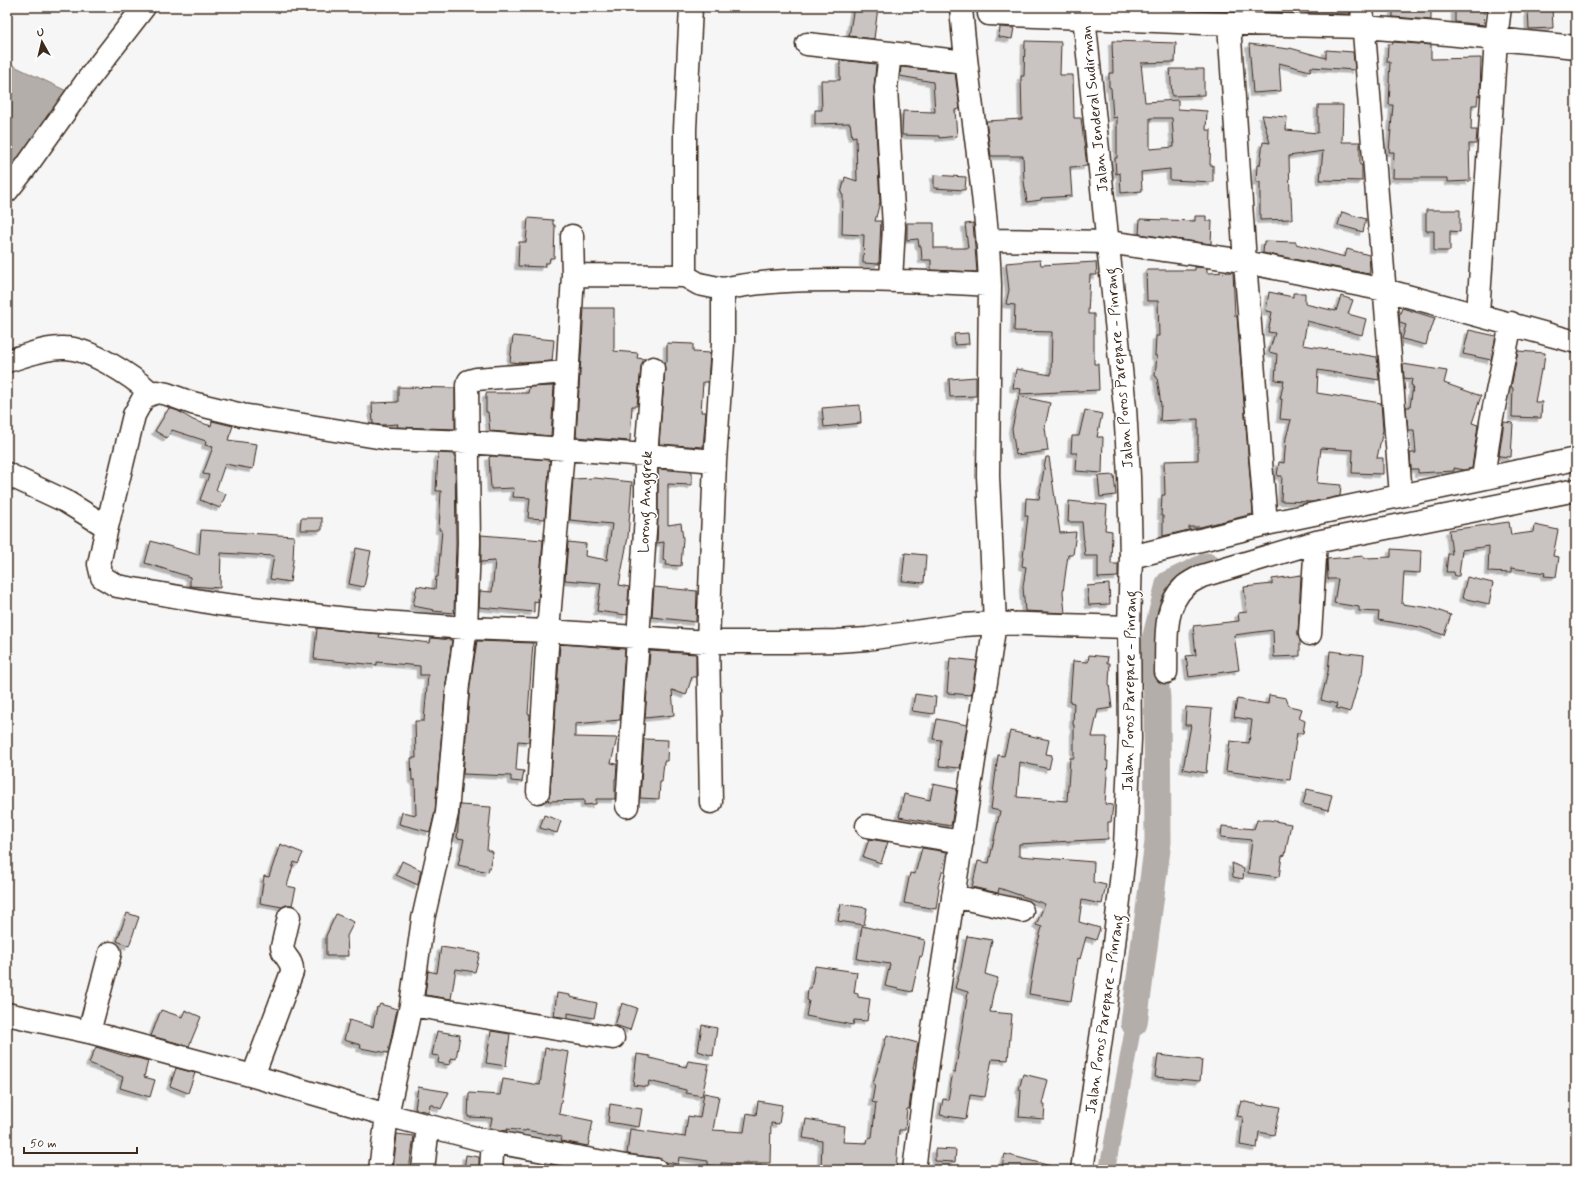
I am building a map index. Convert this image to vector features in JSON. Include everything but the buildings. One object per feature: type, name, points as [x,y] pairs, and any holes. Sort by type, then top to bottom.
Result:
[{"type":"main road","points":[[7,191],[23,171],[86,82],[144,7]]},
{"type":"main road","points":[[685,276],[685,129],[691,7]]},
{"type":"main road","points":[[914,1170],[928,1055],[995,623],[988,476],[989,240],[966,62],[961,7]]},
{"type":"main road","points":[[1478,314],[1496,39],[1500,7]]},
{"type":"main road","points":[[989,14],[1084,12],[1234,18],[1363,17],[1437,33],[1576,47]]},
{"type":"main road","name":"Jalan Jenderal Sudirman","points":[[1084,12],[1104,211]]},
{"type":"main road","points":[[1363,17],[1401,495]]},
{"type":"main road","points":[[1234,18],[1245,262],[1266,524]]},
{"type":"main road","points":[[807,44],[966,62]]},
{"type":"main road","points":[[890,53],[886,88],[894,227],[891,280]]},
{"type":"main road","name":"Jalan Poros Parepare - Pinrang","points":[[1082,1170],[1112,962],[1123,871],[1128,814],[1130,739],[1129,627],[1131,557],[1124,408],[1104,211]]},
{"type":"main road","points":[[538,792],[548,631],[563,450],[573,274],[572,236]]},
{"type":"main road","points":[[989,240],[1107,242],[1230,259],[1385,290],[1478,314],[1576,342]]},
{"type":"main road","points":[[573,274],[685,276],[699,284],[723,289],[770,282],[891,280],[990,285]]},
{"type":"main road","points":[[711,802],[708,642],[715,461],[723,344],[723,289]]},
{"type":"main road","points":[[1482,478],[1491,422],[1511,323]]},
{"type":"main road","points":[[7,361],[48,350],[74,348],[83,350],[137,380],[151,393]]},
{"type":"main road","name":"Lorong Anggrek","points":[[627,806],[646,516],[646,455],[652,368]]},
{"type":"main road","points":[[380,1170],[387,1115],[411,1005],[423,919],[447,813],[458,684],[466,628],[469,543],[469,442],[466,388],[469,381],[476,379],[567,372]]},
{"type":"main road","points":[[715,461],[469,442],[390,439],[242,415],[192,403],[167,394],[157,392],[151,393],[144,397],[134,415],[99,564],[102,577],[117,586],[218,604],[356,620],[466,628],[638,636],[708,642],[837,642],[963,625],[995,623],[1129,627]]},
{"type":"main road","points":[[1131,557],[1266,524],[1576,459]]},
{"type":"main road","points":[[7,474],[65,501],[107,527]]},
{"type":"main road","points":[[1166,672],[1167,629],[1170,609],[1178,594],[1186,585],[1202,576],[1316,542],[1576,490]]},
{"type":"main road","points":[[1310,634],[1316,542]]},
{"type":"main road","points":[[867,826],[962,842]]},
{"type":"main road","points":[[953,896],[1022,911]]},
{"type":"main road","points":[[254,1076],[292,972],[291,962],[282,951],[289,918]]},
{"type":"main road","points":[[89,1032],[110,953]]},
{"type":"main road","points":[[411,1005],[613,1038]]},
{"type":"main road","points":[[7,1014],[89,1032],[254,1076],[387,1115],[493,1142],[625,1168],[656,1170]]},
{"type":"main road","points":[[423,1170],[428,1126]]},
{"type":"main road","points":[[491,1170],[493,1142]]},
{"type":"shaded area","points":[[7,58],[14,66],[73,94],[7,175]]},
{"type":"waterway","points":[[1134,1023],[1158,842],[1157,699],[1153,648],[1169,584],[1207,566]]},
{"type":"waterway","points":[[1107,1170],[1134,1023]]}]
